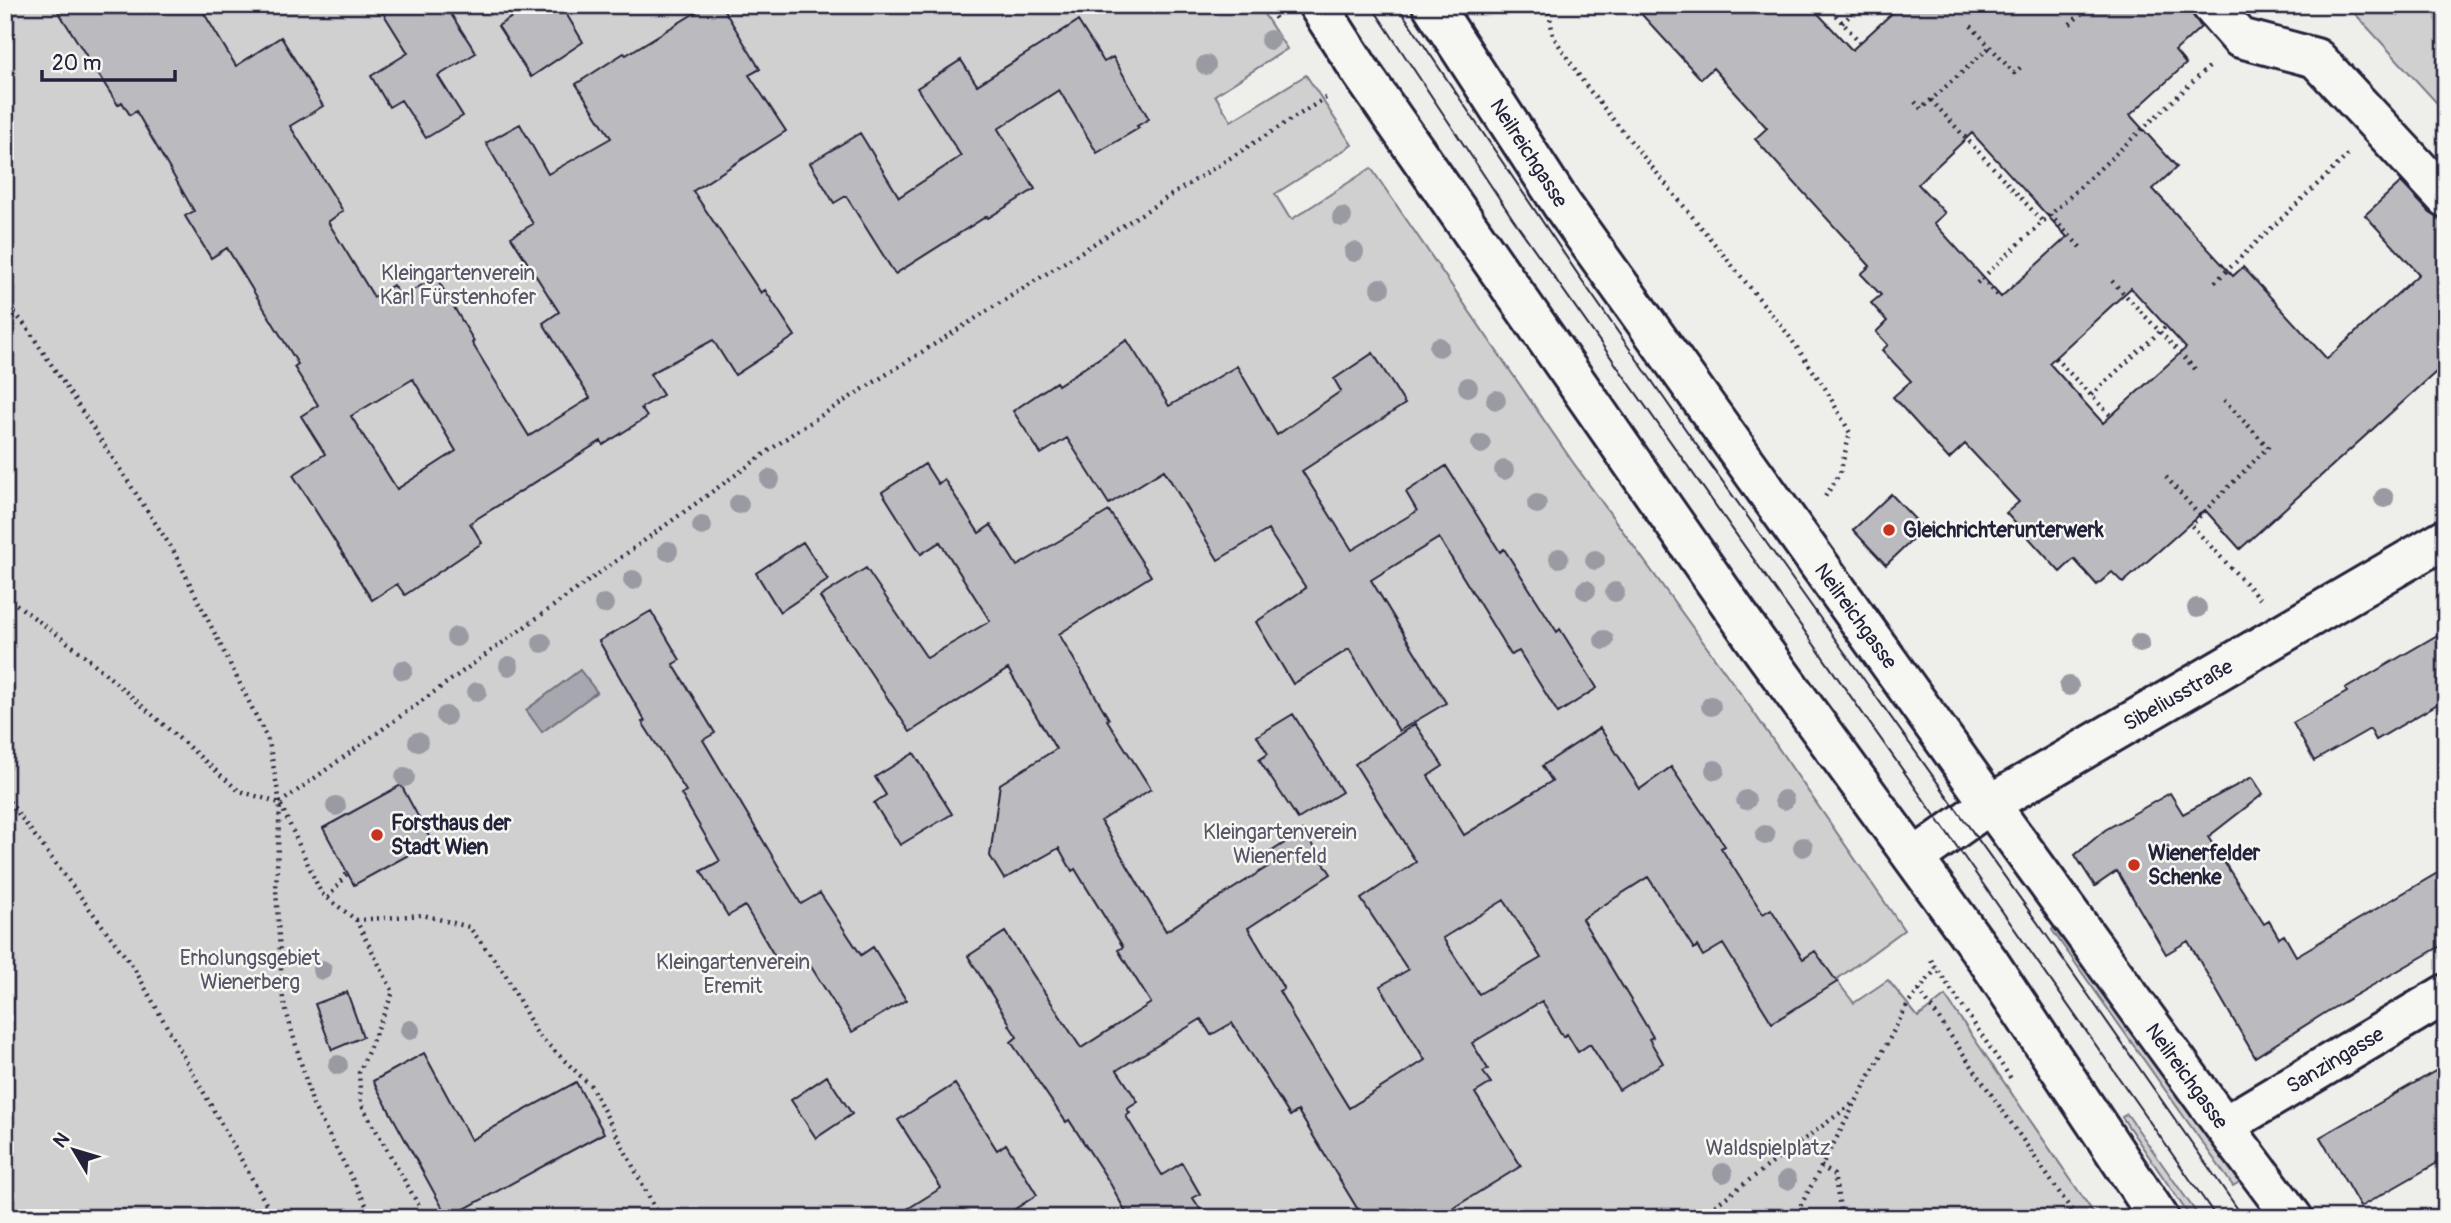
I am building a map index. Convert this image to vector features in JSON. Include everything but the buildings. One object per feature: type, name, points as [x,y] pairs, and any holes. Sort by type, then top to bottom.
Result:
[{"type":"street","points":[[1318,5],[1363,75],[1756,641],[1989,962],[2159,1218]]},
{"type":"street","name":"Neilreichgasse","points":[[1432,5],[1562,205],[1990,804],[2293,1218]]},
{"type":"street","points":[[2211,5],[2240,38],[2316,58],[2446,198]]},
{"type":"street","name":"Sibeliusstraße","points":[[1914,858],[1990,804],[2446,538]]},
{"type":"street","name":"Sanzingasse","points":[[2224,1126],[2446,994]]},
{"type":"path","points":[[1548,5],[1553,36],[1586,86],[1787,333],[1825,388],[1850,433],[1840,473],[1820,505],[1790,524]]},
{"type":"path","points":[[1826,5],[1860,42]]},
{"type":"path","points":[[1842,23],[1861,5]]},
{"type":"path","points":[[2070,24],[2091,5]]},
{"type":"path","points":[[1971,26],[2014,73],[2021,67]]},
{"type":"path","points":[[2000,298],[1980,280],[2240,38]]},
{"type":"path","points":[[1915,102],[1921,109],[1990,47]]},
{"type":"path","points":[[280,803],[795,432],[1363,75]]},
{"type":"path","points":[[1931,100],[2043,222]]},
{"type":"path","points":[[2215,282],[2380,125]]},
{"type":"path","points":[[2050,215],[2083,250]]},
{"type":"path","points":[[2112,281],[2195,369]]},
{"type":"path","points":[[5,302],[26,326],[173,550],[269,742],[280,803],[276,890],[284,1000],[313,1105],[373,1218]]},
{"type":"path","points":[[2091,394],[2166,326]]},
{"type":"path","points":[[2055,358],[2111,416]]},
{"type":"path","points":[[2224,400],[2269,447],[2191,525],[2289,630]]},
{"type":"path","points":[[2166,477],[2201,517]]},
{"type":"path","points":[[5,596],[83,654],[239,791],[280,803],[321,893],[356,920],[393,992],[359,1073],[361,1104],[426,1218]]},
{"type":"path","points":[[5,796],[134,968],[274,1218]]},
{"type":"path","points":[[328,898],[348,872]]},
{"type":"path","points":[[356,920],[423,915],[469,927],[504,972],[537,1034],[591,1086],[660,1218]]},
{"type":"path","points":[[1794,1218],[1908,1004],[1936,969]]},
{"type":"path","points":[[1919,990],[2077,1218]]},
{"type":"path","points":[[1698,1218],[1854,1103]]},
{"type":"path","points":[[1821,1166],[1834,1175],[1842,1218]]},
{"type":"green space","points":[[5,5],[1258,5],[1287,49],[1215,95],[1231,121],[1306,75],[1352,145],[1275,194],[1289,217],[1292,219],[1371,168],[1572,461],[1743,697],[1904,930],[1836,980],[1854,1003],[1888,980],[1918,1017],[1945,996],[2097,1218],[5,1218]]},
{"type":"green space","points":[[2347,5],[2446,5],[2446,113]]},
{"type":"green space","points":[[2056,925],[2241,1181],[2233,1186],[2052,930]]},
{"type":"green space","points":[[2127,1114],[2200,1218],[2191,1218],[2122,1117]]},
{"type":"shaded area","points":[[580,670],[597,692],[542,732],[526,710]]},
{"type":"tram line","points":[[1371,5],[1513,219],[2217,1218]]},
{"type":"tram line","points":[[1397,5],[1693,440],[2047,936],[2244,1218]]},
{"type":"place","name":"Gleichrichterunterwerk","points":[[1889,530]]},
{"type":"place","name":"Forsthaus der Stadt Wien","points":[[377,835]]},
{"type":"place","name":"Wienerfelder Schenke","points":[[2134,865]]},
{"type":"park label","name":"Kleingartenverein Karl Fürstenhofer","points":[[458,285]]},
{"type":"park label","name":"Kleingartenverein Wienerfeld","points":[[1280,844]]},
{"type":"park label","name":"Erholungsgebiet Wienerberg","points":[[250,970]]},
{"type":"park label","name":"Kleingartenverein Eremit","points":[[733,974]]},
{"type":"park label","name":"Waldspielplatz","points":[[1768,1148]]}]
